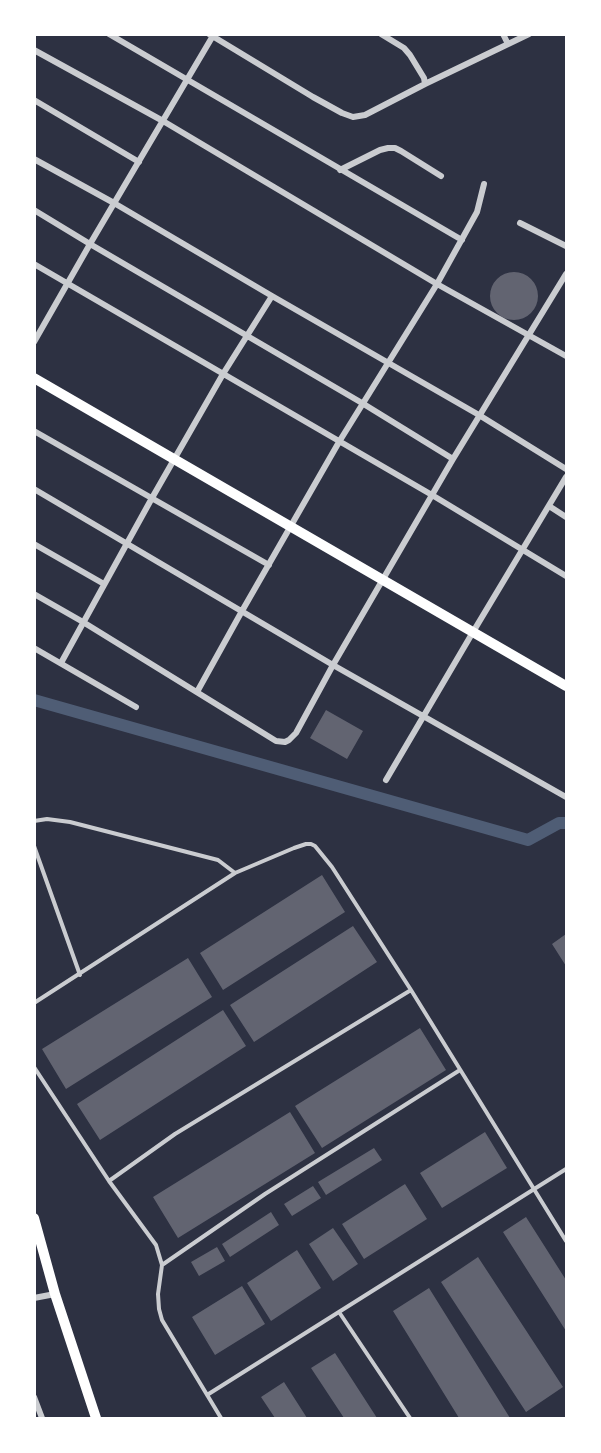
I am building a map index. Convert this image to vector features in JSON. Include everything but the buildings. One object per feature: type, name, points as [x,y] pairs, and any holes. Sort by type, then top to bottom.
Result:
[{"type":"main road","points":[[34,378],[567,686]]},
{"type":"main road","points":[[34,1218],[55,1294],[96,1419]]},
{"type":"street","points":[[109,34],[462,240]]},
{"type":"street","points":[[381,34],[404,48],[425,84]]},
{"type":"street","points":[[503,34],[508,44]]},
{"type":"street","points":[[34,342],[212,35],[313,97],[353,117],[365,115],[529,34]]},
{"type":"street","points":[[34,50],[163,121],[437,284],[567,356]]},
{"type":"street","points":[[34,100],[140,162]]},
{"type":"street","points":[[340,170],[380,150],[395,148],[441,176]]},
{"type":"street","points":[[34,159],[479,415],[567,469]]},
{"type":"street","points":[[197,692],[339,442],[462,240],[479,207],[484,184]]},
{"type":"street","points":[[34,210],[453,459]]},
{"type":"street","points":[[520,223],[567,246]]},
{"type":"street","points":[[34,264],[567,576]]},
{"type":"street","points":[[34,594],[276,741],[289,740],[296,733],[333,665],[479,415],[567,274]]},
{"type":"street","points":[[61,663],[223,374],[272,296]]},
{"type":"street","points":[[34,431],[268,565]]},
{"type":"street","points":[[386,780],[472,632],[567,477]]},
{"type":"street","points":[[34,489],[333,665],[567,797]]},
{"type":"street","points":[[549,506],[567,517]]},
{"type":"street","points":[[34,544],[104,585]]},
{"type":"street","points":[[34,648],[136,707]]},
{"type":"street","points":[[34,1298],[55,1294]]},
{"type":"street","points":[[34,1397],[42,1419]]},
{"type":"lane","points":[[34,821],[47,819],[70,822],[195,854],[218,860],[235,873]]},
{"type":"lane","points":[[34,1003],[235,873],[294,848],[311,844],[332,867],[567,1241]]},
{"type":"lane","points":[[34,846],[80,975]]},
{"type":"lane","points":[[110,1181],[175,1134],[411,990]]},
{"type":"lane","points":[[34,1067],[156,1245],[162,1265],[158,1294],[162,1320],[221,1419]]},
{"type":"lane","points":[[162,1265],[265,1194],[460,1070]]},
{"type":"lane","points":[[207,1395],[567,1169]]},
{"type":"lane","points":[[339,1312],[410,1419]]},
{"type":"waterway","points":[[34,700],[528,840],[559,823],[566,823]]}]
